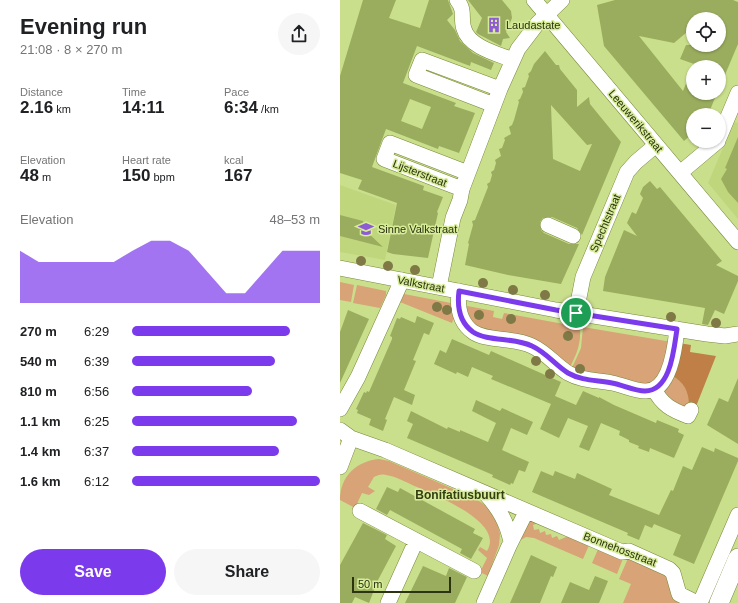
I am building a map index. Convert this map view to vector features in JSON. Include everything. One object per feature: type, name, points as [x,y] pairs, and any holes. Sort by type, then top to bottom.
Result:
[{"type":"main road","points":[[719,603],[738,558]]},
{"type":"street","points":[[457,0],[462,6],[464,30],[478,46],[513,60]]},
{"type":"street","name":"Leeuwerikstraat","points":[[534,0],[738,242]]},
{"type":"street","points":[[439,287],[453,218],[468,172],[500,89],[522,43],[546,14],[562,0]]},
{"type":"street","points":[[494,106],[416,76],[422,60],[500,89]]},
{"type":"street","points":[[726,121],[738,93]]},
{"type":"street","name":"Lijsterstraat","points":[[462,189],[384,159],[390,143],[468,172]]},
{"type":"street","name":"Spechtstraat","points":[[576,313],[583,277],[627,172],[638,160],[656,145]]},
{"type":"street","points":[[680,173],[710,148]]},
{"type":"street","points":[[548,225],[596,245]]},
{"type":"street","name":"Valkstraat","points":[[340,268],[576,313],[717,335],[738,334]]},
{"type":"street","points":[[341,405],[358,377],[402,280]]},
{"type":"street","points":[[459,291],[458,304],[462,319],[467,326],[477,334],[489,338],[507,339],[531,346],[552,358],[568,373],[580,378],[614,383],[641,391],[654,389],[663,381],[674,349],[677,329]]},
{"type":"street","points":[[654,389],[661,401],[666,406],[690,413]]},
{"type":"street","points":[[340,467],[346,434]]},
{"type":"street","name":"Bonnehosstraat","points":[[346,434],[486,493],[526,512],[622,552],[629,550],[665,567],[673,574],[679,594],[696,603]]},
{"type":"street","points":[[486,493],[501,512],[509,532],[511,542]]},
{"type":"street","points":[[360,511],[474,571]]},
{"type":"street","points":[[484,603],[526,512]]},
{"type":"street","points":[[700,603],[738,515]]},
{"type":"street","points":[[388,603],[416,540]]},
{"type":"shaded area","points":[[734,122],[738,123],[738,219],[708,183],[723,148],[726,148],[726,141]]},
{"type":"shaded area","name":"Sinne Valkstraat","points":[[340,185],[396,205],[385,260],[340,252]]},
{"type":"shaded area","points":[[340,282],[354,285],[351,302],[340,300]]},
{"type":"shaded area","points":[[357,285],[386,291],[386,295],[380,308],[353,303]]},
{"type":"shaded area","points":[[404,294],[451,303],[454,317],[452,323],[400,302]]},
{"type":"shaded area","points":[[462,305],[494,311],[493,317],[502,319],[504,313],[580,327],[578,349],[569,369],[475,326]]},
{"type":"shaded area","points":[[583,327],[672,342],[668,361],[651,386],[571,370],[581,348]]},
{"type":"shaded area","points":[[679,343],[691,345],[690,352],[716,356],[695,409],[689,406],[687,391],[685,388],[671,375]]},
{"type":"shaded area","points":[[671,375],[680,381],[688,393],[688,409],[663,396],[664,388]]},
{"type":"shaded area","points":[[379,459],[389,461],[476,499],[488,507],[496,519],[500,534],[499,545],[488,576],[480,572],[487,558],[478,550],[480,547],[487,551],[490,540],[486,530],[478,520],[452,504],[398,478],[383,475],[374,477],[368,487],[375,491],[369,495],[362,493],[355,508],[340,500],[343,484],[351,471],[371,460]]},
{"type":"shaded area","points":[[529,521],[540,522],[533,525],[534,530],[539,529],[540,533],[545,531],[546,535],[551,534],[552,538],[557,536],[559,540],[571,535],[590,543],[583,559],[534,538],[526,537],[519,541]]},
{"type":"shaded area","points":[[599,547],[624,556],[617,574],[592,563]]},
{"type":"shaded area","points":[[629,556],[665,572],[681,601],[680,603],[623,603],[631,584],[619,579]]},
{"type":"building","points":[[363,0],[396,0],[389,18],[420,28],[429,0],[448,0],[453,14],[447,20],[455,30],[460,41],[473,53],[494,63],[491,70],[471,62],[470,66],[417,46],[403,83],[456,103],[454,106],[475,113],[459,153],[439,146],[438,149],[386,129],[372,167],[424,186],[423,190],[443,197],[437,212],[428,258],[387,252],[397,203],[358,189],[362,180],[340,173],[340,76]],"holes":[[[410,99],[431,107],[422,129],[401,121]]]},
{"type":"building","name":"Laudastate","points":[[468,0],[502,0],[511,11],[512,18],[506,32],[510,38],[503,39],[501,46],[478,34],[476,32],[482,18]]},
{"type":"building","points":[[615,0],[733,0],[738,2],[738,44],[726,72],[726,60],[686,61],[680,59],[686,45],[686,52],[726,52],[726,12],[686,12],[686,33],[674,43],[639,36],[683,91],[686,84],[686,100],[714,100],[711,108],[686,108],[686,139],[684,141],[604,46],[597,5]]},
{"type":"building","points":[[545,51],[556,65],[559,65],[560,69],[577,90],[577,107],[589,97],[590,104],[621,142],[582,235],[577,228],[552,217],[543,218],[540,222],[541,230],[544,233],[569,244],[579,244],[561,284],[508,275],[465,265],[468,243],[473,225],[472,221],[475,220],[488,187],[487,184],[490,182],[492,175],[491,172],[494,170],[496,163],[495,160],[501,156],[499,149],[502,148],[505,140],[504,138],[511,134],[509,127],[512,125],[514,120],[519,102],[518,100],[523,92],[522,88],[525,87],[529,76],[528,74]],"holes":[[[551,105],[587,145],[592,144],[580,171],[553,159]]]},
{"type":"building","points":[[738,137],[738,203],[728,192],[721,179],[727,169],[725,168]]},
{"type":"building","points":[[650,181],[657,189],[660,187],[722,261],[716,265],[738,276],[738,281],[724,314],[715,310],[708,325],[702,324],[705,308],[603,291],[605,277],[624,230],[637,236],[627,223],[632,212],[636,214],[643,198],[640,194],[643,187]]},
{"type":"building","points":[[340,215],[363,221],[367,232],[383,247],[340,236]]},
{"type":"building","points":[[348,310],[369,319],[340,383],[340,332]]},
{"type":"building","points":[[417,316],[434,323],[429,335],[424,333],[413,360],[416,361],[404,390],[415,395],[412,405],[394,397],[385,419],[387,420],[383,431],[369,425],[371,419],[357,413],[358,410],[356,409],[364,392],[369,392],[392,339],[390,336],[397,318],[400,319],[401,317],[415,323]]},
{"type":"building","points":[[452,339],[489,355],[491,351],[561,382],[555,396],[576,405],[583,391],[656,423],[657,420],[679,429],[678,432],[684,435],[674,458],[650,448],[649,452],[638,448],[639,446],[629,442],[629,440],[619,435],[620,431],[601,423],[589,451],[579,447],[588,426],[568,418],[559,438],[540,429],[551,404],[491,379],[493,376],[472,367],[468,377],[457,372],[456,374],[434,364],[440,350],[446,353]]},
{"type":"building","points":[[738,378],[738,444],[707,425],[719,398],[728,402]]},
{"type":"building","points":[[476,400],[500,411],[502,408],[533,422],[527,435],[511,428],[502,450],[529,462],[525,472],[519,470],[513,484],[511,483],[510,485],[492,477],[493,475],[407,438],[413,424],[407,421],[411,411],[447,429],[448,427],[460,432],[460,430],[488,442],[496,423],[472,411]]},
{"type":"building","points":[[702,447],[714,452],[715,448],[738,458],[738,461],[694,564],[673,555],[681,535],[654,524],[652,528],[645,525],[639,540],[627,535],[628,533],[532,492],[541,471],[553,476],[555,471],[575,479],[577,473],[612,489],[609,495],[659,515],[671,490],[673,491],[683,466],[692,470]]},
{"type":"building","points":[[387,487],[398,492],[400,488],[475,529],[473,533],[483,538],[471,559],[460,553],[462,549],[390,510],[387,515],[376,509]]},
{"type":"building","points":[[363,523],[387,535],[385,539],[396,546],[378,580],[369,603],[355,597],[352,603],[340,603],[340,565]]},
{"type":"building","points":[[531,555],[557,567],[553,577],[551,576],[540,603],[510,603]]},
{"type":"building","points":[[423,566],[446,576],[449,568],[467,577],[455,603],[405,603]]},
{"type":"building","points":[[595,576],[608,581],[599,603],[561,603],[570,582],[589,590]]},
{"type":"place","name":"Laudastate","points":[[494,25]]},
{"type":"place","name":"Sinne Valkstraat","points":[[366,229]]},
{"type":"district","name":"Bonifatiusbuurt","points":[[460,495]]},
{"type":"route","points":[[459,291],[556,310],[576,313],[677,329],[676,342],[671,364],[663,381],[651,391],[641,391],[614,383],[584,379],[568,373],[552,358],[531,346],[507,339],[481,336],[473,332],[462,319],[458,304],[459,291]]}]
